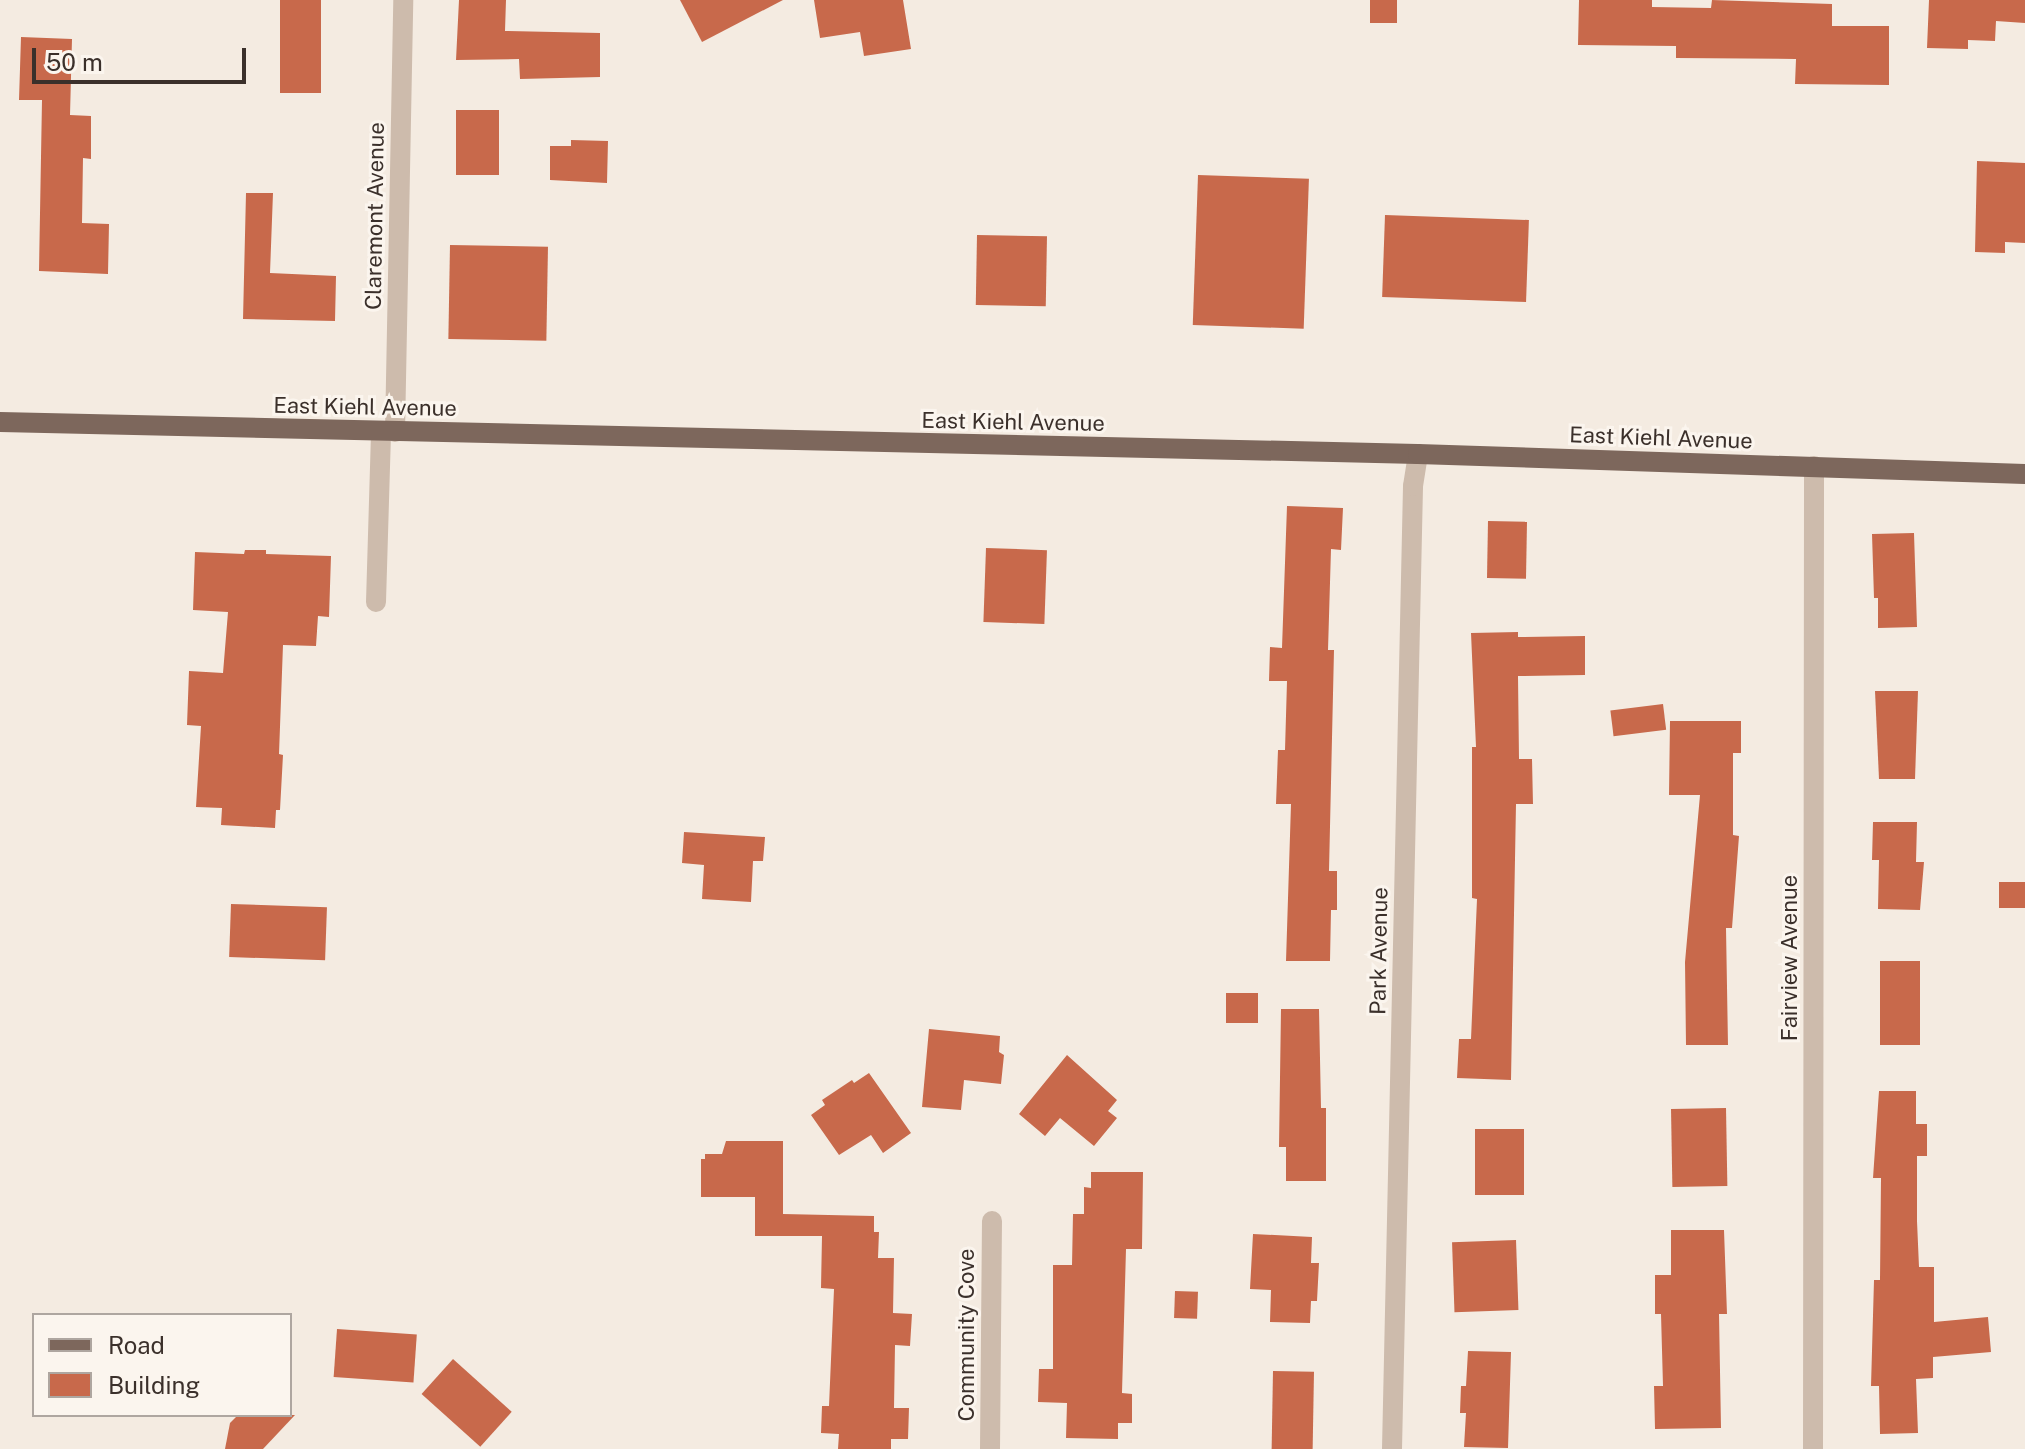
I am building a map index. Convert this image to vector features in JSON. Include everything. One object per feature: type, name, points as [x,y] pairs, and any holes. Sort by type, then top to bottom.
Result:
[{"type":"main road","name":"East Kiehl Avenue","points":[[0,422],[1418,454],[2025,474]]},
{"type":"street","name":"Claremont Avenue","points":[[376,602],[388,432],[403,0]]},
{"type":"street","name":"Park Avenue","points":[[1392,1449],[1413,486],[1418,454]]},
{"type":"street","name":"Fairview Avenue","points":[[1813,1449],[1814,466]]},
{"type":"street","name":"Community Cove","points":[[990,1449],[992,1221]]},
{"type":"building","points":[[280,0],[321,0],[321,93],[280,93]]},
{"type":"building","points":[[459,0],[506,0],[505,31],[600,33],[600,77],[520,79],[519,59],[456,60]]},
{"type":"building","points":[[680,0],[783,0],[702,42]]},
{"type":"building","points":[[814,0],[903,0],[911,49],[864,56],[860,32],[820,38]]},
{"type":"building","points":[[1370,0],[1397,0],[1397,23],[1370,23]]},
{"type":"building","points":[[1579,0],[1652,0],[1652,7],[1711,8],[1712,0],[1832,4],[1832,26],[1889,26],[1889,85],[1795,84],[1796,59],[1676,58],[1676,46],[1578,45]]},
{"type":"building","points":[[1929,0],[2025,0],[2025,23],[1996,21],[1995,41],[1968,40],[1968,49],[1927,48]]},
{"type":"building","points":[[21,37],[72,39],[70,115],[91,116],[91,159],[83,158],[82,223],[109,224],[108,274],[39,271],[42,100],[19,100]]},
{"type":"building","points":[[456,110],[499,110],[499,175],[456,175]]},
{"type":"building","points":[[571,140],[608,141],[607,183],[550,180],[550,146],[571,146]]},
{"type":"building","points":[[1977,161],[2025,163],[2025,243],[2005,242],[2005,253],[1975,252]]},
{"type":"building","points":[[1198,175],[1309,179],[1304,329],[1193,325]]},
{"type":"building","points":[[246,193],[273,193],[270,273],[336,276],[335,321],[243,319]]},
{"type":"building","points":[[1385,215],[1529,220],[1526,302],[1382,297]]},
{"type":"building","points":[[977,235],[1047,236],[1046,306],[976,305]]},
{"type":"building","points":[[450,245],[548,247],[546,341],[448,339]]},
{"type":"building","points":[[1287,506],[1343,508],[1341,550],[1331,549],[1328,650],[1334,650],[1329,871],[1337,871],[1337,910],[1331,910],[1330,961],[1286,961],[1291,804],[1276,804],[1278,750],[1285,750],[1287,681],[1269,681],[1270,647],[1282,648]]},
{"type":"building","points":[[1488,521],[1527,522],[1526,579],[1487,578]]},
{"type":"building","points":[[1914,533],[1917,627],[1878,628],[1872,534]]},
{"type":"building","points":[[986,548],[1047,550],[1044,624],[983,622]]},
{"type":"building","points":[[245,550],[266,550],[266,554],[331,556],[329,617],[318,616],[316,646],[283,645],[279,754],[283,755],[280,810],[276,810],[275,828],[221,825],[222,808],[196,807],[201,726],[187,725],[189,671],[223,673],[228,612],[193,610],[195,552],[244,554]]},
{"type":"building","points":[[1518,632],[1518,637],[1585,636],[1585,675],[1518,676],[1519,759],[1532,759],[1533,804],[1516,804],[1511,1080],[1457,1078],[1459,1039],[1471,1039],[1477,899],[1472,898],[1472,747],[1476,747],[1471,633]]},
{"type":"building","points":[[1875,691],[1918,691],[1915,779],[1879,779]]},
{"type":"building","points":[[1663,704],[1666,730],[1614,736],[1610,710]]},
{"type":"building","points":[[1670,721],[1741,721],[1741,753],[1733,753],[1733,835],[1739,836],[1732,928],[1726,928],[1728,1045],[1686,1045],[1685,962],[1700,795],[1669,795]]},
{"type":"building","points":[[1873,822],[1917,822],[1916,862],[1924,862],[1920,910],[1878,909],[1879,860],[1872,860]]},
{"type":"building","points":[[684,832],[765,837],[763,861],[753,861],[751,902],[702,899],[704,865],[682,863]]},
{"type":"building","points":[[1999,882],[2025,882],[2025,908],[1999,908]]},
{"type":"building","points":[[231,904],[327,907],[325,960],[229,957]]},
{"type":"building","points":[[1880,961],[1920,961],[1920,1045],[1880,1045]]},
{"type":"building","points":[[1226,993],[1258,993],[1258,1023],[1226,1023]]},
{"type":"building","points":[[1281,1009],[1319,1009],[1321,1108],[1326,1108],[1326,1181],[1286,1181],[1286,1147],[1279,1147]]},
{"type":"building","points":[[929,1029],[1000,1036],[999,1052],[1004,1055],[1001,1084],[964,1080],[961,1110],[922,1107]]},
{"type":"building","points":[[1067,1055],[1117,1100],[1108,1111],[1117,1118],[1094,1146],[1060,1118],[1045,1136],[1019,1114]]},
{"type":"building","points":[[869,1073],[911,1133],[883,1153],[871,1135],[839,1155],[811,1115],[825,1105],[822,1100]]},
{"type":"building","points":[[1879,1091],[1916,1091],[1916,1124],[1927,1124],[1927,1156],[1917,1156],[1917,1221],[1919,1267],[1934,1267],[1934,1322],[1988,1317],[1991,1352],[1933,1357],[1933,1378],[1916,1379],[1918,1433],[1880,1434],[1879,1386],[1871,1386],[1874,1280],[1880,1280],[1881,1178],[1873,1178]]},
{"type":"building","points":[[1726,1108],[1727,1186],[1672,1187],[1671,1109]]},
{"type":"building","points":[[1475,1129],[1524,1129],[1524,1195],[1475,1195]]},
{"type":"building","points":[[726,1141],[783,1141],[783,1214],[874,1216],[874,1232],[879,1232],[878,1258],[894,1258],[893,1313],[912,1314],[910,1346],[895,1345],[894,1408],[909,1408],[908,1439],[891,1439],[891,1449],[838,1449],[839,1434],[821,1433],[822,1406],[829,1406],[834,1289],[821,1288],[822,1236],[755,1236],[755,1197],[701,1197],[701,1159],[705,1159],[705,1154],[722,1154]]},
{"type":"building","points":[[1091,1172],[1143,1172],[1142,1249],[1126,1249],[1122,1393],[1132,1394],[1132,1423],[1118,1423],[1118,1439],[1066,1438],[1067,1403],[1038,1402],[1039,1369],[1053,1369],[1053,1265],[1072,1265],[1073,1214],[1084,1214],[1084,1187],[1091,1188]]},
{"type":"building","points":[[1671,1230],[1724,1230],[1727,1314],[1719,1314],[1721,1428],[1655,1429],[1654,1386],[1663,1386],[1661,1314],[1655,1314],[1655,1275],[1671,1275]]},
{"type":"building","points":[[1253,1234],[1312,1237],[1311,1263],[1319,1263],[1317,1301],[1311,1301],[1310,1323],[1270,1322],[1271,1290],[1250,1289]]},
{"type":"building","points":[[1516,1240],[1518,1310],[1454,1312],[1452,1242]]},
{"type":"building","points":[[1175,1291],[1198,1292],[1197,1319],[1174,1318]]},
{"type":"building","points":[[337,1329],[417,1335],[413,1382],[334,1377]]},
{"type":"building","points":[[1468,1351],[1511,1352],[1508,1448],[1464,1447],[1466,1413],[1460,1413],[1461,1386],[1466,1386]]},
{"type":"building","points":[[453,1359],[512,1412],[480,1447],[422,1394]]},
{"type":"building","points":[[1273,1371],[1314,1372],[1313,1449],[1272,1449]]},
{"type":"building","points":[[295,1415],[263,1449],[225,1449],[230,1423],[236,1417]]}]
